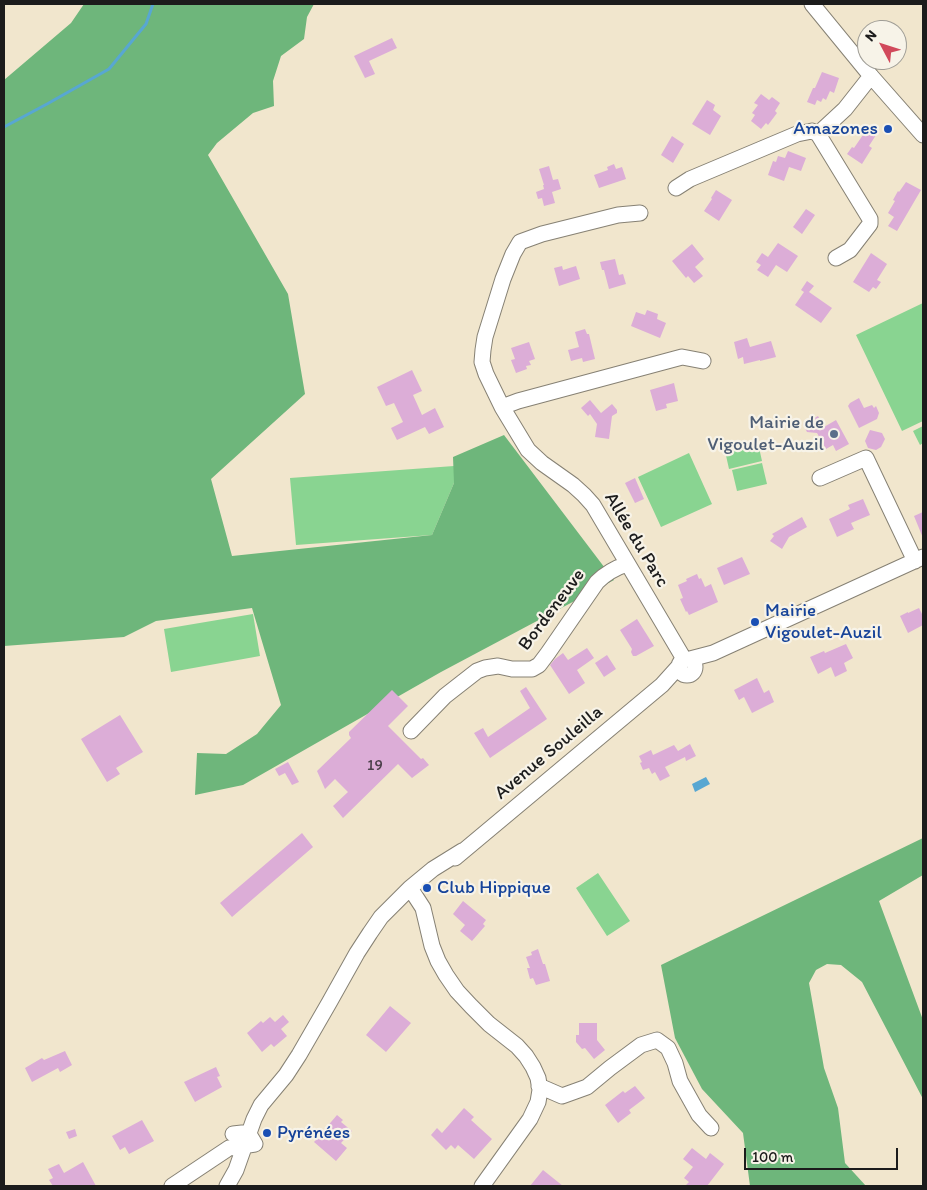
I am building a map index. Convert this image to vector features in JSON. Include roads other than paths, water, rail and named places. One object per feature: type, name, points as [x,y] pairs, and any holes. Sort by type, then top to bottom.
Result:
[{"type":"street","points":[[812,4],[923,135]]},
{"type":"street","points":[[818,134],[845,109],[872,76]]},
{"type":"street","points":[[676,188],[690,178],[796,134],[812,131],[818,134],[870,219],[870,224],[850,250],[836,258]]},
{"type":"street","name":"Allée du Parc","points":[[640,213],[618,214],[542,234],[520,242],[503,279],[486,337],[482,362],[502,407],[528,450],[584,495],[593,505],[687,666]]},
{"type":"street","points":[[502,407],[682,357],[703,361]]},
{"type":"street","points":[[687,666],[919,559],[866,458],[820,478]]},
{"type":"street","name":"Bordeneuve","points":[[411,731],[445,696],[477,671],[498,666],[512,669],[532,669],[539,665],[597,582],[604,575],[627,564]]},
{"type":"street","name":"Avenue Souleilla","points":[[329,1002],[370,933],[399,907],[412,891],[437,875],[462,851],[687,666]]},
{"type":"street","points":[[412,891],[423,908],[432,946],[446,975],[471,1006],[526,1056],[538,1078],[540,1090],[538,1102],[530,1119],[482,1186]]},
{"type":"street","points":[[227,1186],[249,1141],[254,1119],[261,1106],[286,1075],[329,1002]]},
{"type":"street","points":[[172,1186],[229,1148],[249,1141],[259,1130],[264,1119],[298,1074],[310,1054],[321,1032],[329,1002]]},
{"type":"street","points":[[539,1086],[562,1096],[587,1087],[641,1045],[657,1040],[668,1048],[684,1089],[699,1115],[711,1128]]},
{"type":"street","points":[[166,1186],[254,1119]]},
{"type":"street","points":[[232,1134],[242,1133],[249,1141],[250,1158],[233,1186]]},
{"type":"street","points":[[217,1157],[228,1160],[236,1170]]},
{"type":"water","points":[[706,777],[710,784],[695,792],[692,784]]},
{"type":"waterway","points":[[4,127],[109,69],[146,24],[153,4]]},
{"type":"place","name":"Amazones","points":[[888,129]]},
{"type":"place","name":"Mairie de Vigoulet-Auzil","points":[[834,434]]},
{"type":"place","name":"Mairie Vigoulet-Auzil","points":[[755,622]]},
{"type":"place","name":"Club Hippique","points":[[427,888]]},
{"type":"place","name":"Pyrénées","points":[[267,1133]]}]
